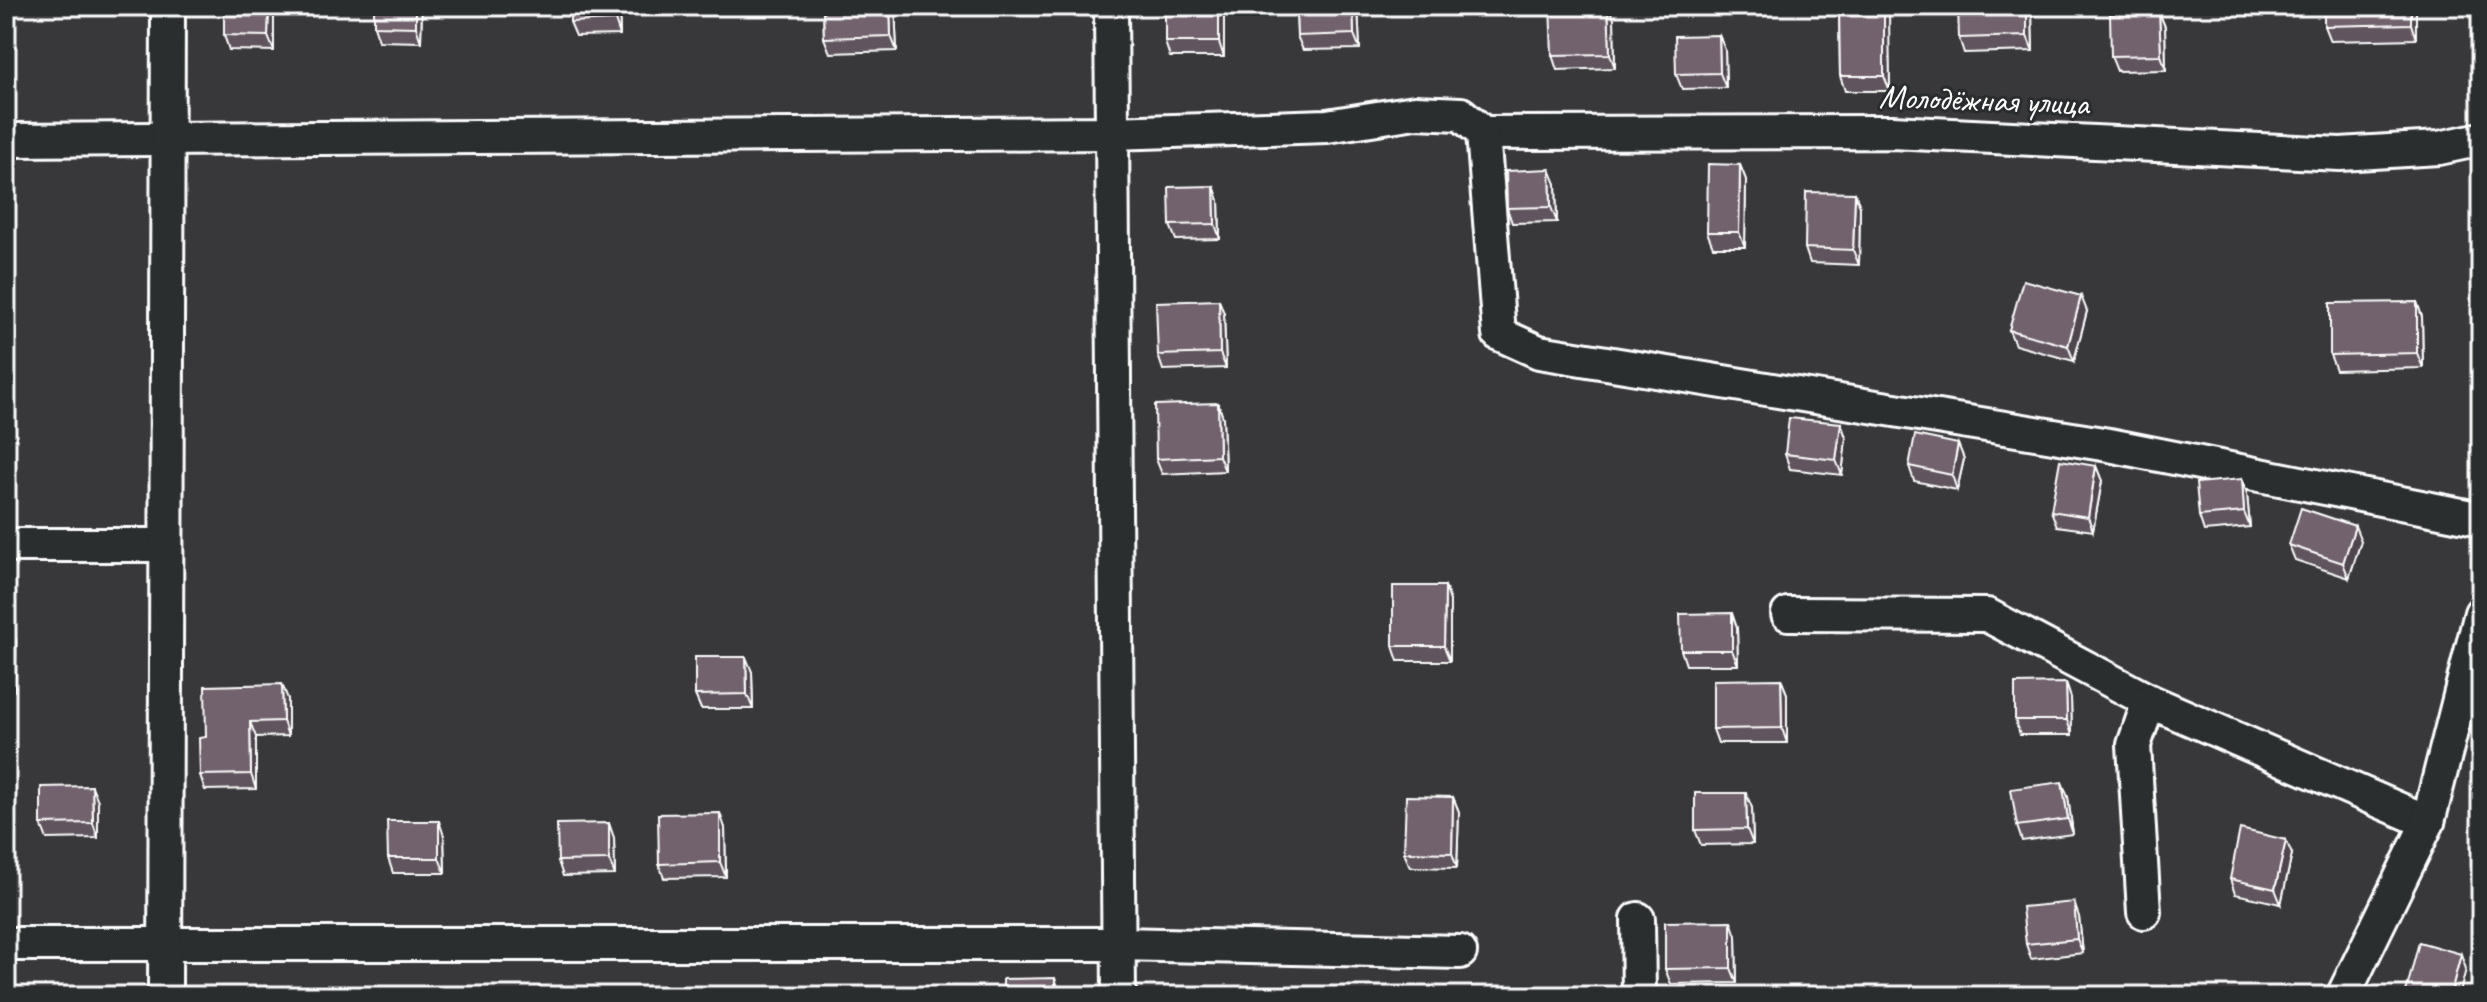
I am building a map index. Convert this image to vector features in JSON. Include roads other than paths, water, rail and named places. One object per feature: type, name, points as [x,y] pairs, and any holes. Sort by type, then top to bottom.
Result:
[{"type":"street","points":[[165,996],[168,6]]},
{"type":"street","points":[[1111,6],[1119,996]]},
{"type":"street","points":[[6,140],[1112,133],[1327,126],[1415,112],[1461,114],[1483,133],[1499,334],[1539,352],[2109,445],[2481,519]]},
{"type":"street","name":"Молодёжная улица","points":[[1483,133],[1892,132],[2340,154],[2439,148],[2481,139]]},
{"type":"street","points":[[6,545],[166,545]]},
{"type":"street","points":[[1788,614],[1987,615],[2149,701],[2428,822]]},
{"type":"street","points":[[2343,996],[2428,822],[2481,614]]},
{"type":"street","points":[[2144,912],[2134,745],[2149,701]]},
{"type":"street","points":[[1638,919],[1639,996]]},
{"type":"street","points":[[6,944],[1119,944],[1460,952]]}]
